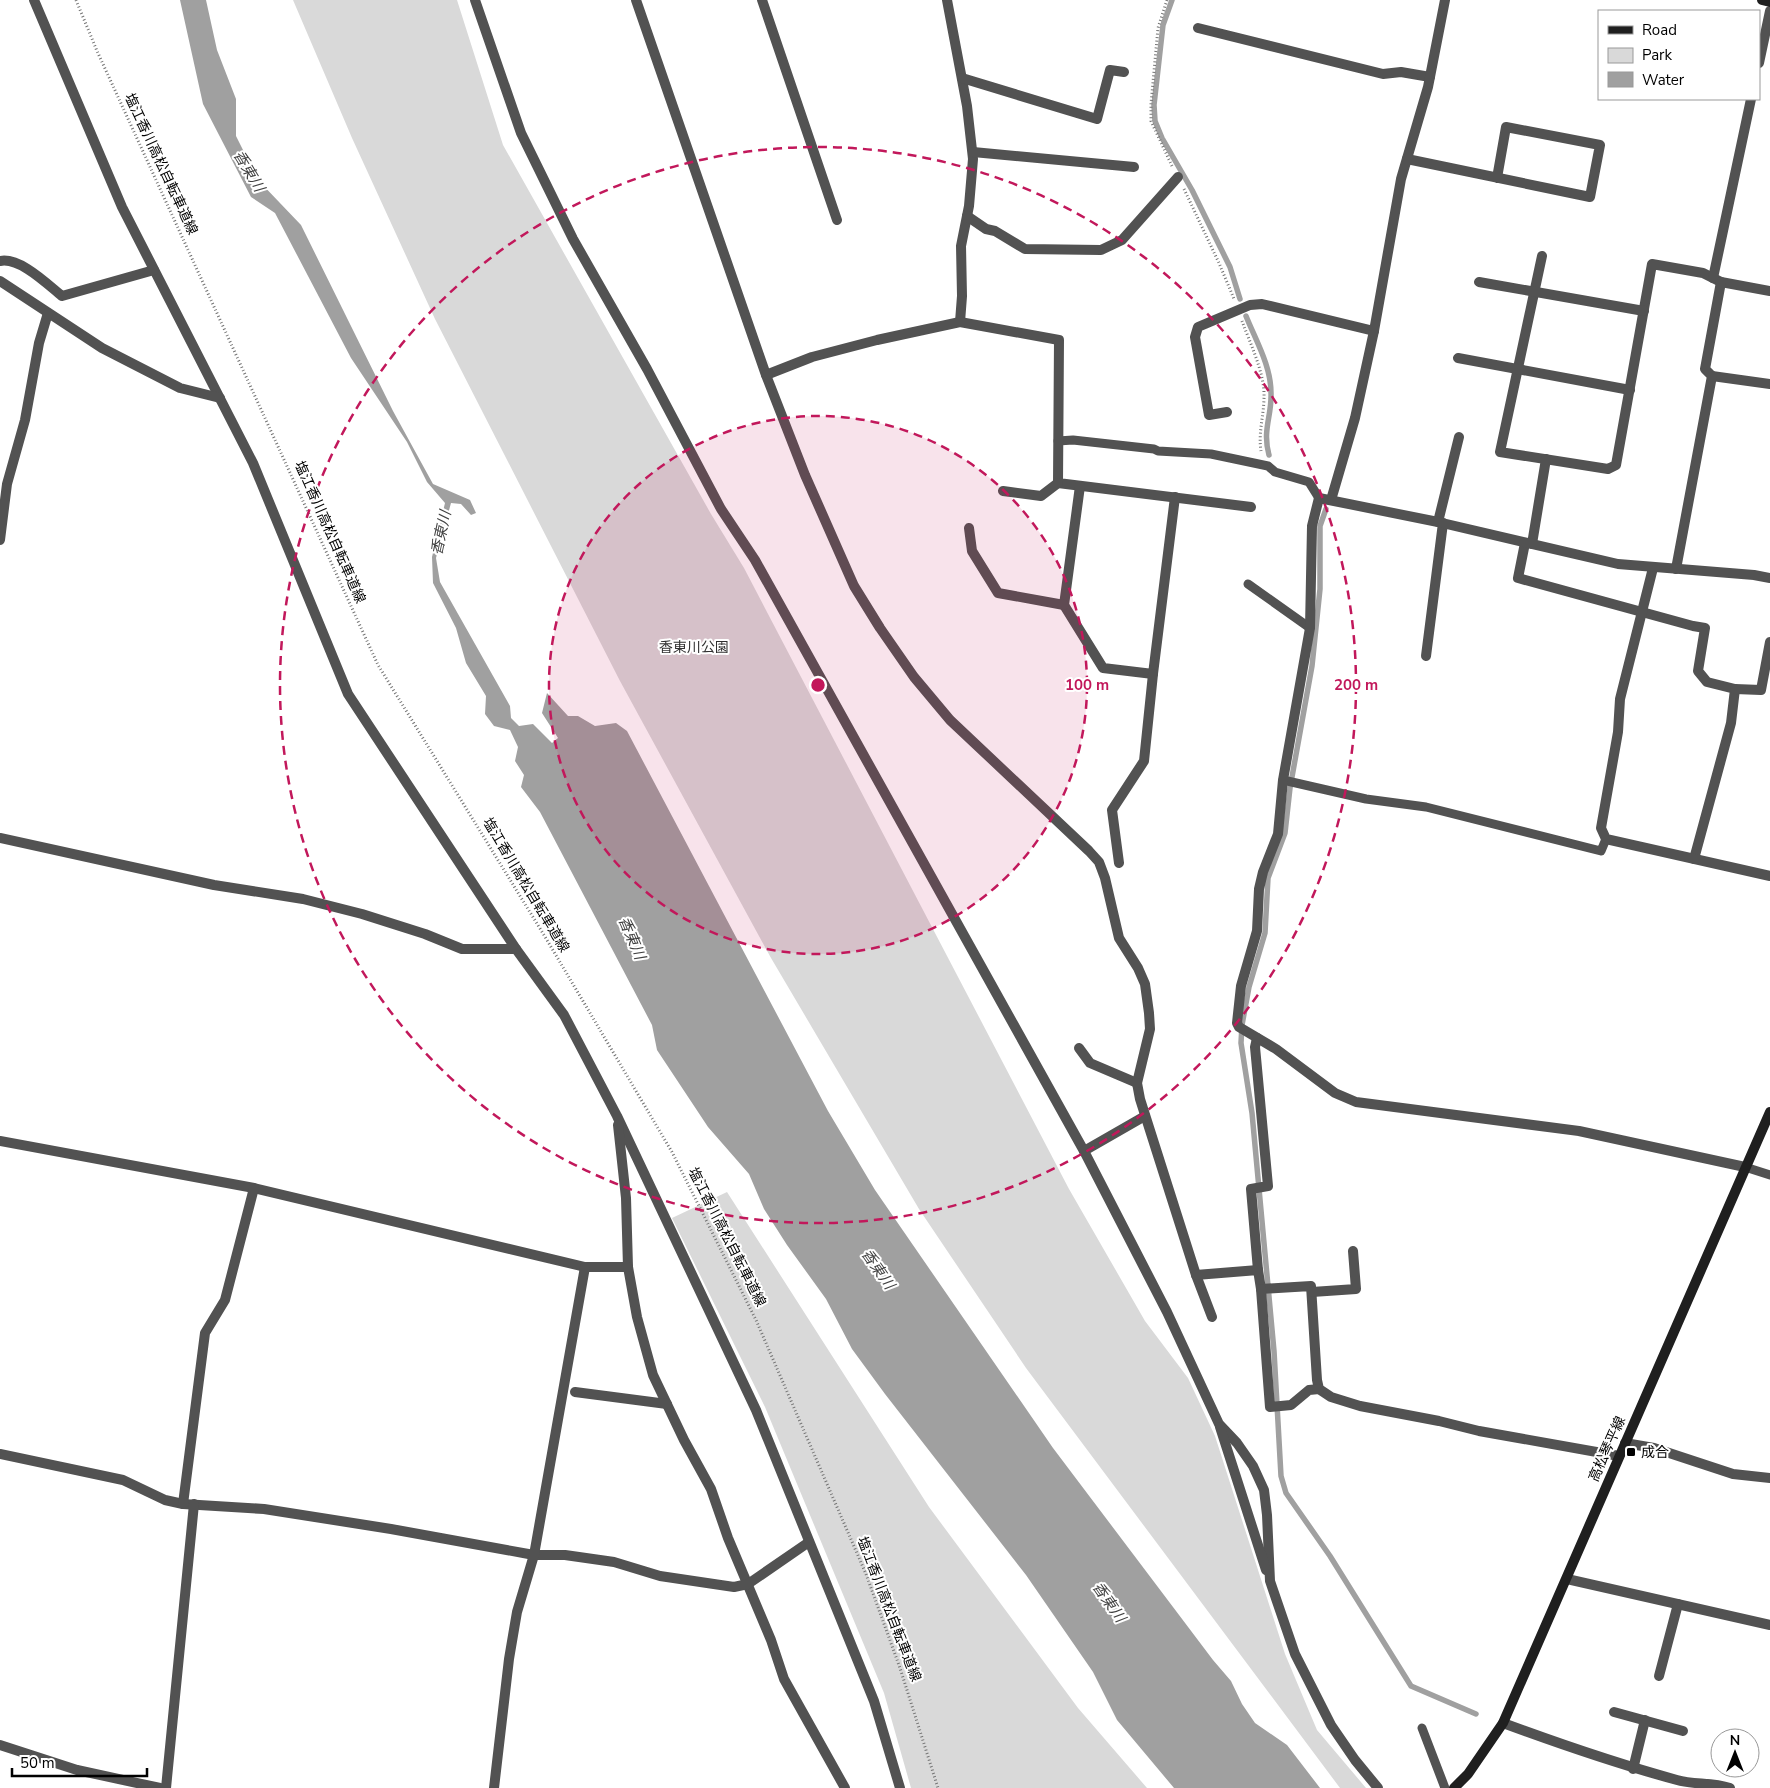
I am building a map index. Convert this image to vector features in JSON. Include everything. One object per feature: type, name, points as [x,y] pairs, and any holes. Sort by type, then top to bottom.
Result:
[{"type":"main road","points":[[1762,0],[1770,2]]},
{"type":"main road","name":"高松琴平線","points":[[1454,1788],[1472,1768],[1503,1724],[1770,1112]]},
{"type":"street","points":[[34,0],[122,207],[253,463],[348,694],[516,949],[564,1014],[617,1116],[756,1410],[874,1701],[900,1788]]},
{"type":"street","points":[[475,0],[521,134],[573,239],[647,369],[721,509],[755,560],[1084,1151],[1167,1312],[1219,1424],[1295,1654],[1330,1725],[1378,1788]]},
{"type":"street","points":[[636,0],[766,375],[805,475],[836,549],[854,586],[880,628],[914,676],[950,720],[1099,862],[1105,878],[1119,938],[1138,968],[1144,984],[1150,1029],[1137,1083],[1145,1116],[1196,1275],[1212,1317]]},
{"type":"street","points":[[762,0],[837,220]]},
{"type":"street","points":[[947,0],[962,78],[973,152],[972,179],[961,246],[962,296],[960,322]]},
{"type":"street","points":[[1331,500],[1355,418],[1374,331],[1401,179],[1430,77],[1445,0]]},
{"type":"street","points":[[1760,58],[1770,11]]},
{"type":"street","points":[[1198,28],[1383,74],[1401,72],[1430,77]]},
{"type":"street","points":[[962,78],[1097,119],[1110,70],[1124,72]]},
{"type":"street","points":[[1751,100],[1717,280],[1705,369],[1712,376],[1770,384]]},
{"type":"street","points":[[1406,159],[1497,178],[1590,197],[1600,145],[1506,127],[1497,178]]},
{"type":"street","points":[[973,152],[1134,167]]},
{"type":"street","points":[[967,216],[986,229],[995,231],[1025,249],[1101,250],[1122,240],[1178,177]]},
{"type":"street","points":[[1542,256],[1500,452],[1608,469],[1616,465],[1652,264],[1703,273],[1717,280],[1770,291]]},
{"type":"street","points":[[0,260],[19,264],[62,296],[154,270]]},
{"type":"street","points":[[0,281],[102,348],[180,388],[220,398]]},
{"type":"street","points":[[1479,282],[1644,311]]},
{"type":"street","points":[[1226,412],[1209,415],[1195,337],[1198,326],[1250,305],[1262,304],[1374,331]]},
{"type":"street","points":[[0,540],[7,484],[25,420],[38,343],[48,313]]},
{"type":"street","points":[[766,375],[812,357],[877,340],[960,322],[1059,340],[1058,483]]},
{"type":"street","points":[[1458,358],[1630,390]]},
{"type":"street","points":[[1676,569],[1712,376]]},
{"type":"street","points":[[1426,656],[1441,523],[1458,437]]},
{"type":"street","points":[[1546,459],[1529,543],[1518,578],[1705,628],[1698,671],[1707,682],[1735,689],[1761,690],[1770,642]]},
{"type":"street","points":[[1003,491],[1041,496],[1058,483],[1251,507]]},
{"type":"street","points":[[1080,486],[1064,605],[1103,668],[1153,674]]},
{"type":"street","points":[[1119,863],[1112,810],[1144,761],[1175,498]]},
{"type":"street","points":[[1746,1167],[1579,1131],[1356,1102],[1336,1093],[1242,1029],[1237,1023],[1241,986],[1258,931],[1260,889],[1263,872],[1278,834],[1288,781],[1310,628],[1312,526],[1319,498],[1441,523],[1618,564],[1754,575],[1770,578]]},
{"type":"street","points":[[968,528],[972,551],[998,593],[1064,605]]},
{"type":"street","points":[[1653,568],[1620,699],[1618,732],[1601,828],[1606,839],[1770,876]]},
{"type":"street","points":[[1694,859],[1731,723],[1735,689]]},
{"type":"street","points":[[0,838],[214,885],[304,899],[362,914],[425,934],[462,949],[516,949]]},
{"type":"street","points":[[1257,1038],[1255,1047],[1268,1186],[1251,1188],[1258,1270],[1266,1289],[1270,1407],[1291,1405],[1309,1390],[1319,1389],[1331,1397],[1360,1406],[1439,1421],[1479,1431],[1620,1456]]},
{"type":"street","points":[[1080,1048],[1090,1063],[1137,1083]]},
{"type":"street","points":[[617,1116],[626,1198],[628,1267],[637,1317],[653,1375],[711,1489],[728,1538],[771,1640],[784,1679],[845,1788]]},
{"type":"street","points":[[1084,1151],[1145,1116]]},
{"type":"street","points":[[0,1141],[254,1188],[585,1267],[628,1267]]},
{"type":"street","points":[[183,1504],[205,1333],[225,1300],[254,1188]]},
{"type":"street","points":[[1312,1292],[1356,1289],[1353,1252]]},
{"type":"street","points":[[494,1788],[517,1612],[534,1555],[585,1267]]},
{"type":"street","points":[[1196,1275],[1258,1270]]},
{"type":"street","points":[[1266,1289],[1311,1286],[1319,1389]]},
{"type":"street","points":[[575,1392],[667,1404]]},
{"type":"street","points":[[1219,1424],[1237,1443],[1253,1466],[1264,1490],[1270,1582]]},
{"type":"street","points":[[1625,1443],[1654,1448],[1733,1474],[1770,1478]]},
{"type":"street","points":[[0,1454],[123,1480],[165,1500],[183,1504],[264,1509],[391,1529],[534,1555],[565,1556],[614,1562],[660,1576],[734,1587],[748,1584],[809,1542]]},
{"type":"street","points":[[166,1788],[194,1504]]},
{"type":"street","points":[[1567,1579],[1770,1625]]},
{"type":"street","points":[[1659,1676],[1678,1604]]},
{"type":"street","points":[[1614,1712],[1683,1731]]},
{"type":"street","points":[[1633,1768],[1645,1720]]},
{"type":"street","points":[[1503,1724],[1633,1768],[1684,1782],[1699,1785],[1715,1784],[1730,1788]]},
{"type":"street","points":[[0,1745],[77,1770],[160,1788]]},
{"type":"lane","points":[[1058,441],[1073,440],[1158,451],[1211,454],[1268,466],[1275,472],[1309,482],[1319,498]]},
{"type":"lane","points":[[1248,584],[1310,628]]},
{"type":"lane","points":[[1288,781],[1366,799],[1426,807],[1601,851],[1606,839]]},
{"type":"lane","points":[[1746,1167],[1770,1175]]},
{"type":"lane","points":[[1422,1728],[1445,1788]]},
{"type":"path","name":"塩江香川高松自転車道線","points":[[76,0],[97,51],[378,665],[544,936],[672,1152],[756,1320],[866,1574],[900,1668],[938,1788]]},
{"type":"path","points":[[1167,0],[1158,28],[1151,121],[1219,263],[1261,375],[1264,397],[1260,450],[1268,466]]},
{"type":"green space","name":"香東川公園","points":[[293,0],[457,0],[503,145],[711,514],[744,568],[1069,1189],[1145,1321],[1188,1378],[1215,1436],[1285,1654],[1317,1730],[1366,1788],[1340,1788],[1026,1368],[919,1209],[771,958],[620,681],[435,319],[352,138]]},
{"type":"green space","points":[[727,1192],[929,1507],[1078,1708],[1147,1788],[911,1788],[884,1693],[765,1407],[672,1218]]},
{"type":"water","name":"香東川","points":[[180,0],[206,0],[217,50],[236,99],[236,136],[258,180],[301,225],[393,411],[433,484],[470,500],[476,513],[471,515],[461,504],[451,503],[436,558],[440,582],[510,706],[511,718],[519,726],[533,724],[552,743],[558,738],[542,713],[547,693],[568,716],[578,716],[595,726],[616,723],[627,731],[828,1111],[875,1190],[1053,1448],[1213,1660],[1231,1681],[1242,1704],[1255,1723],[1287,1745],[1320,1788],[1174,1788],[1117,1720],[1093,1672],[1026,1575],[852,1349],[826,1299],[764,1209],[749,1174],[708,1127],[657,1050],[652,1025],[540,812],[521,787],[524,775],[515,761],[518,747],[510,730],[494,726],[485,714],[486,696],[466,663],[456,628],[433,583],[432,557],[445,503],[427,482],[407,442],[351,358],[275,213],[251,197],[203,104]]},
{"type":"waterway","points":[[1172,0],[1163,25],[1154,105],[1155,121],[1162,138],[1192,190],[1230,267],[1240,299]]},
{"type":"waterway","points":[[1246,316],[1262,354],[1270,383],[1271,401],[1266,438],[1269,455]]},
{"type":"waterway","points":[[1326,509],[1320,526],[1320,589],[1312,666],[1290,788],[1285,833],[1268,878],[1265,933],[1249,987],[1242,1025],[1241,1043],[1252,1113],[1274,1351],[1281,1476],[1286,1493],[1330,1556],[1411,1686],[1476,1714]]},
{"type":"place","name":"成合","points":[[1631,1452]]}]
